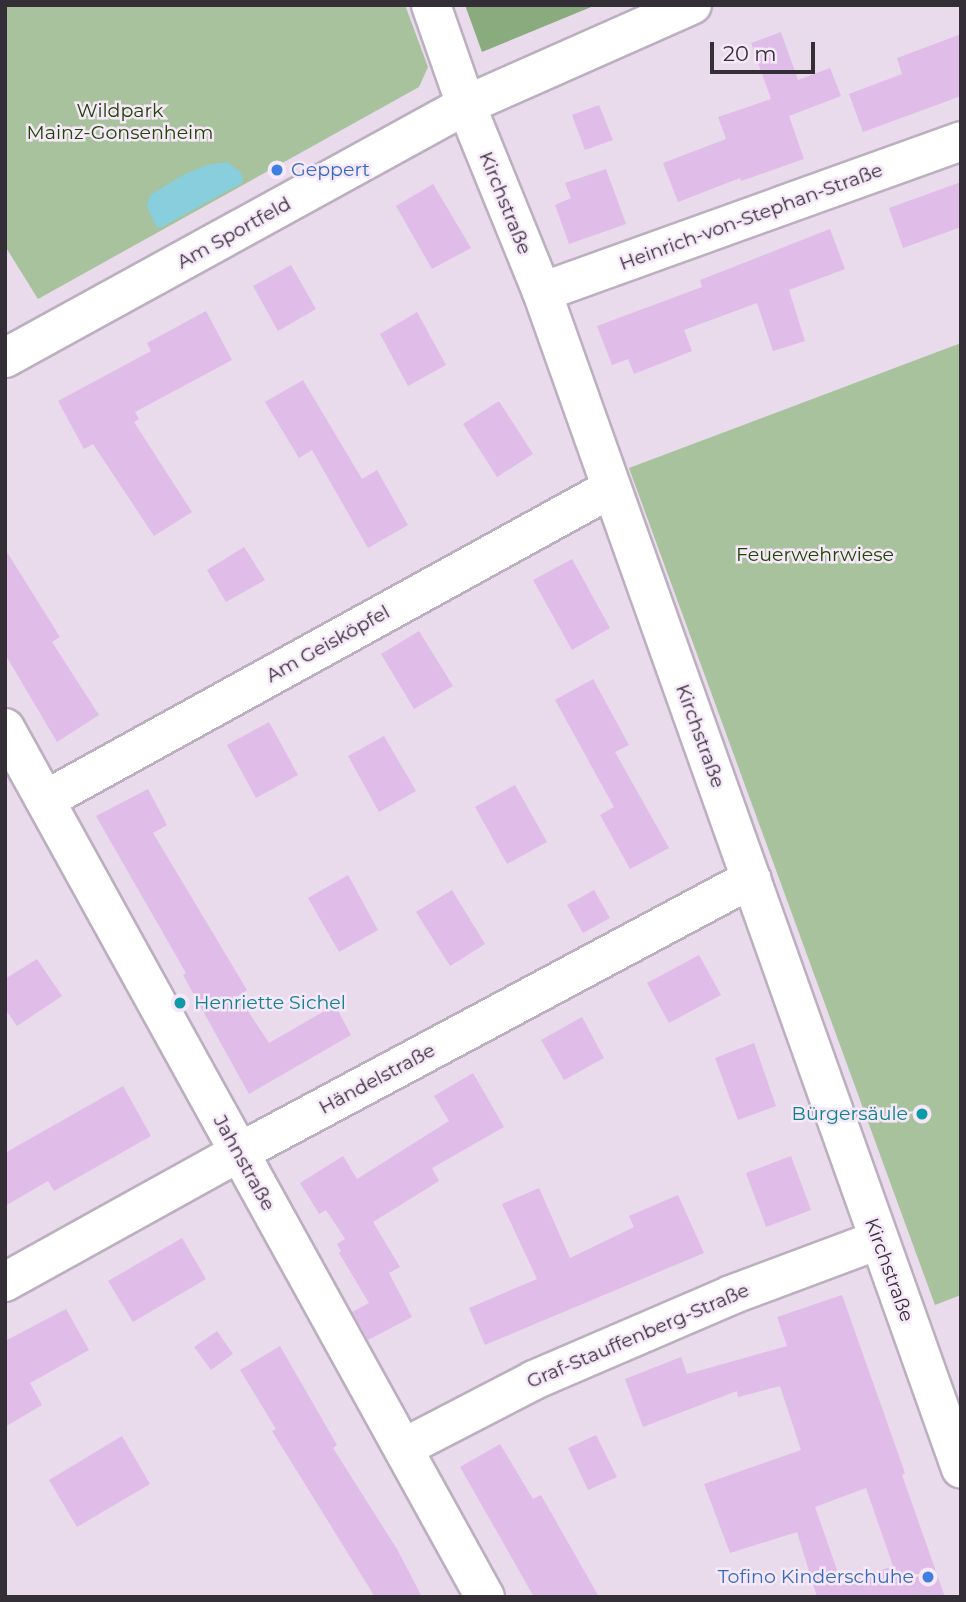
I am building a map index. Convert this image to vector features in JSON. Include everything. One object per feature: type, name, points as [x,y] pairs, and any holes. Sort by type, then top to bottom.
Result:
[{"type":"street","name":"Kirchstraße","points":[[431,5],[466,105],[542,292],[961,1469]]},
{"type":"street","name":"Am Sportfeld","points":[[5,358],[466,105],[692,5]]},
{"type":"street","name":"Heinrich-von-Stephan-Straße","points":[[542,292],[961,141]]},
{"type":"street","name":"Am Geisköpfel","points":[[45,800],[610,489]]},
{"type":"street","name":"Jahnstraße","points":[[5,728],[238,1153],[405,1447],[485,1597]]},
{"type":"street","name":"Händelstraße","points":[[5,1282],[238,1153],[751,879]]},
{"type":"street","name":"Graf-Stauffenberg-Straße","points":[[405,1447],[534,1380],[731,1295],[878,1240]]},
{"type":"green space","name":"Wildpark Mainz-Gonsenheim","points":[[5,5],[405,5],[428,67],[419,87],[38,299],[5,246]]},
{"type":"green space","points":[[465,5],[596,5],[482,52]]},
{"type":"green space","name":"Feuerwehrwiese","points":[[961,343],[961,1295],[935,1305],[629,468]]},
{"type":"water","points":[[227,162],[239,171],[243,177],[242,183],[160,228],[156,226],[147,207],[150,195],[185,174],[207,165]]},
{"type":"building","points":[[781,32],[798,80],[830,68],[841,96],[789,116],[804,159],[741,181],[740,178],[678,202],[663,163],[726,139],[718,117],[771,99],[751,43]]},
{"type":"building","points":[[961,34],[961,96],[863,132],[849,94],[902,74],[897,58]]},
{"type":"building","points":[[599,105],[613,140],[585,150],[572,115]]},
{"type":"building","points":[[606,169],[626,224],[569,244],[555,205],[571,198],[565,183]]},
{"type":"building","points":[[961,182],[961,227],[903,248],[889,208]]},
{"type":"building","points":[[433,184],[471,248],[432,269],[396,206]]},
{"type":"building","points":[[830,229],[845,269],[789,290],[805,341],[773,351],[757,303],[684,330],[692,351],[634,374],[628,359],[612,365],[597,326],[702,287],[700,280]]},
{"type":"building","points":[[291,265],[316,309],[278,331],[253,286]]},
{"type":"building","points":[[206,311],[232,360],[135,412],[139,419],[134,422],[192,512],[154,536],[93,444],[84,449],[58,401],[151,351],[147,343]]},
{"type":"building","points":[[417,312],[446,365],[408,386],[380,334]]},
{"type":"building","points":[[303,380],[362,479],[377,470],[408,525],[368,548],[312,450],[299,458],[265,402]]},
{"type":"building","points":[[499,401],[533,454],[497,477],[463,424]]},
{"type":"building","points":[[244,547],[265,580],[226,602],[207,570]]},
{"type":"building","points":[[5,549],[60,637],[52,642],[99,715],[57,742],[5,654]]},
{"type":"building","points":[[572,559],[610,628],[572,650],[533,580]]},
{"type":"building","points":[[419,631],[453,686],[414,709],[381,654]]},
{"type":"building","points":[[593,679],[629,745],[615,752],[669,848],[630,869],[600,815],[614,807],[555,700]]},
{"type":"building","points":[[269,722],[298,775],[256,798],[227,745]]},
{"type":"building","points":[[384,736],[416,791],[379,812],[348,756]]},
{"type":"building","points":[[515,785],[547,842],[507,864],[475,807]]},
{"type":"building","points":[[148,789],[167,825],[153,833],[247,990],[238,996],[269,1043],[335,1005],[351,1035],[249,1094],[183,975],[186,973],[96,816]]},
{"type":"building","points":[[348,875],[378,930],[339,952],[308,898]]},
{"type":"building","points":[[452,890],[485,944],[450,966],[416,912]]},
{"type":"building","points":[[594,890],[610,918],[583,933],[567,905]]},
{"type":"building","points":[[699,955],[721,995],[669,1023],[647,983]]},
{"type":"building","points":[[37,959],[62,996],[17,1026],[5,1009],[5,979]]},
{"type":"building","points":[[582,1017],[604,1058],[564,1080],[541,1040]]},
{"type":"building","points":[[754,1043],[776,1106],[738,1120],[715,1058]]},
{"type":"building","points":[[473,1073],[504,1127],[432,1168],[439,1181],[373,1222],[400,1267],[389,1273],[412,1317],[368,1340],[352,1312],[369,1303],[339,1253],[341,1251],[337,1244],[345,1239],[326,1210],[319,1214],[300,1183],[343,1156],[357,1179],[449,1121],[434,1096]]},
{"type":"building","points":[[123,1086],[151,1136],[54,1191],[48,1181],[5,1206],[5,1153]]},
{"type":"building","points":[[791,1156],[811,1210],[766,1227],[746,1173]]},
{"type":"building","points":[[539,1188],[570,1258],[634,1227],[629,1216],[678,1195],[704,1253],[485,1345],[469,1308],[537,1279],[502,1204]]},
{"type":"building","points":[[182,1238],[206,1279],[133,1322],[108,1281]]},
{"type":"building","points":[[842,1295],[905,1473],[902,1475],[945,1597],[817,1597],[797,1532],[730,1553],[704,1484],[801,1450],[780,1386],[738,1397],[737,1391],[643,1427],[625,1379],[681,1357],[687,1374],[787,1346],[777,1317]],"holes":[[[866,1488],[893,1566],[842,1584],[815,1507]]]},
{"type":"building","points":[[66,1309],[89,1350],[30,1383],[42,1405],[5,1427],[5,1341]]},
{"type":"building","points":[[217,1331],[233,1354],[211,1370],[194,1347]]},
{"type":"building","points":[[280,1346],[337,1445],[333,1448],[397,1549],[422,1597],[375,1597],[272,1431],[276,1429],[240,1370]]},
{"type":"building","points":[[596,1435],[617,1477],[588,1490],[568,1448]]},
{"type":"building","points":[[122,1436],[150,1484],[77,1527],[49,1480]]},
{"type":"building","points":[[500,1444],[533,1499],[541,1495],[599,1597],[534,1597],[460,1467]]},
{"type":"place","name":"Geppert","points":[[277,170]]},
{"type":"place","name":"Henriette Sichel","points":[[180,1003]]},
{"type":"place","name":"Bürgersäule","points":[[922,1114]]},
{"type":"place","name":"Tofino Kinderschuhe","points":[[928,1577]]}]
